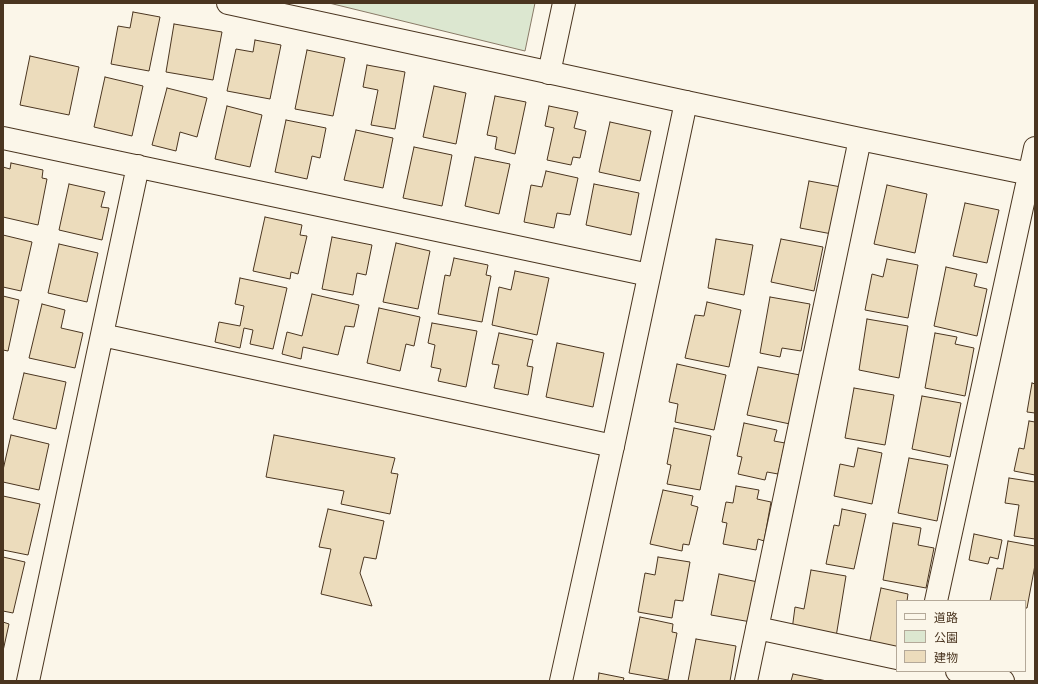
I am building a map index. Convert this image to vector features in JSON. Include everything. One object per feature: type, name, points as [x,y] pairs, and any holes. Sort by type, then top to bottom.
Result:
[{"type":"street","points":[[228,3],[549,73],[1032,174]]},
{"type":"street","points":[[549,73],[564,3]]},
{"type":"street","points":[[561,681],[613,446],[686,102]]},
{"type":"street","points":[[3,138],[649,275]]},
{"type":"street","points":[[746,681],[860,139]]},
{"type":"street","points":[[936,600],[1032,174],[1035,148]]},
{"type":"street","points":[[28,681],[138,166]]},
{"type":"street","points":[[102,335],[613,446]]},
{"type":"street","points":[[757,628],[896,658]]},
{"type":"street","points":[[962,672],[1003,681]]},
{"type":"green space","points":[[329,3],[535,3],[525,51]]},
{"type":"building","points":[[133,12],[160,17],[149,71],[111,64],[118,26],[130,28]]},
{"type":"building","points":[[174,24],[222,32],[213,80],[166,72]]},
{"type":"building","points":[[255,40],[281,45],[270,99],[227,91],[236,49],[253,52]]},
{"type":"building","points":[[307,50],[345,58],[333,116],[295,109]]},
{"type":"building","points":[[30,56],[79,67],[69,115],[20,105]]},
{"type":"building","points":[[367,65],[405,72],[395,129],[371,125],[378,90],[363,87]]},
{"type":"building","points":[[105,77],[143,86],[132,136],[94,127]]},
{"type":"building","points":[[434,86],[466,93],[456,144],[423,137]]},
{"type":"building","points":[[167,88],[207,98],[197,137],[180,132],[176,151],[152,145]]},
{"type":"building","points":[[495,96],[526,102],[515,154],[495,149],[497,137],[487,135]]},
{"type":"building","points":[[227,106],[262,115],[250,167],[215,159]]},
{"type":"building","points":[[549,106],[578,112],[574,128],[586,131],[580,158],[573,157],[571,165],[547,160],[554,128],[545,126]]},
{"type":"building","points":[[286,120],[326,128],[320,158],[312,156],[307,179],[275,172]]},
{"type":"building","points":[[610,122],[651,131],[640,181],[599,172]]},
{"type":"building","points":[[356,130],[393,138],[383,188],[344,180]]},
{"type":"building","points":[[414,147],[452,155],[442,206],[403,198]]},
{"type":"building","points":[[475,157],[510,164],[499,214],[465,206]]},
{"type":"building","points":[[11,163],[43,170],[42,178],[47,179],[38,225],[3,217],[3,167],[10,169]]},
{"type":"building","points":[[546,171],[578,178],[570,215],[557,213],[554,228],[524,222],[531,185],[542,187]]},
{"type":"building","points":[[809,181],[841,187],[832,234],[800,228]]},
{"type":"building","points":[[69,184],[105,192],[101,207],[109,208],[102,240],[59,230]]},
{"type":"building","points":[[594,184],[639,193],[631,235],[586,225]]},
{"type":"building","points":[[887,185],[927,194],[915,253],[874,244]]},
{"type":"building","points":[[965,203],[999,210],[987,263],[953,256]]},
{"type":"building","points":[[265,217],[302,225],[300,235],[307,236],[298,274],[291,272],[290,279],[253,271]]},
{"type":"building","points":[[3,235],[32,242],[21,291],[3,287]]},
{"type":"building","points":[[332,237],[372,245],[366,275],[357,273],[353,295],[322,289]]},
{"type":"building","points":[[716,239],[753,245],[744,295],[708,288]]},
{"type":"building","points":[[781,239],[823,247],[814,291],[771,282]]},
{"type":"building","points":[[396,243],[430,251],[418,309],[383,302]]},
{"type":"building","points":[[59,244],[98,253],[87,302],[48,293]]},
{"type":"building","points":[[454,258],[488,265],[486,275],[491,276],[482,322],[438,314],[445,275],[450,276]]},
{"type":"building","points":[[887,259],[918,265],[908,318],[865,310],[872,274],[883,277]]},
{"type":"building","points":[[946,267],[977,274],[974,286],[987,289],[977,336],[934,326]]},
{"type":"building","points":[[515,271],[549,278],[537,335],[492,325],[499,287],[511,290]]},
{"type":"building","points":[[240,278],[287,288],[273,349],[250,344],[253,330],[244,328],[240,348],[215,342],[219,322],[240,326],[244,306],[235,304]]},
{"type":"building","points":[[312,294],[359,305],[354,327],[345,326],[338,355],[303,347],[301,359],[282,354],[287,332],[302,336]]},
{"type":"building","points":[[3,296],[19,300],[8,351],[3,350]]},
{"type":"building","points":[[770,297],[810,304],[801,351],[782,348],[780,357],[760,353]]},
{"type":"building","points":[[707,302],[741,310],[729,367],[685,358],[695,315],[704,316]]},
{"type":"building","points":[[42,304],[65,310],[61,328],[83,333],[75,368],[29,358]]},
{"type":"building","points":[[379,308],[420,317],[414,346],[406,344],[400,371],[367,363]]},
{"type":"building","points":[[867,319],[908,326],[899,378],[859,370]]},
{"type":"building","points":[[432,323],[477,331],[466,387],[438,381],[441,369],[431,367],[435,345],[428,343]]},
{"type":"building","points":[[499,333],[533,340],[527,366],[533,367],[528,395],[494,388],[499,365],[492,364]]},
{"type":"building","points":[[935,333],[957,337],[955,344],[974,348],[965,396],[925,388]]},
{"type":"building","points":[[557,343],[604,353],[593,407],[546,397]]},
{"type":"building","points":[[677,364],[726,375],[714,430],[675,422],[678,404],[669,402]]},
{"type":"building","points":[[758,367],[800,375],[790,424],[747,415]]},
{"type":"building","points":[[24,373],[66,382],[56,429],[13,419]]},
{"type":"building","points":[[1032,383],[1035,384],[1035,413],[1027,412]]},
{"type":"building","points":[[854,388],[894,395],[885,445],[845,438]]},
{"type":"building","points":[[922,396],[961,403],[950,457],[912,449]]},
{"type":"building","points":[[1029,421],[1035,422],[1035,475],[1014,471],[1019,448],[1024,449]]},
{"type":"building","points":[[744,423],[777,430],[774,441],[785,443],[778,474],[767,472],[765,480],[738,474],[742,457],[737,456]]},
{"type":"building","points":[[674,428],[711,436],[700,490],[667,484],[671,465],[667,464]]},
{"type":"building","points":[[11,435],[49,444],[39,490],[3,482],[3,470]]},
{"type":"building","points":[[274,435],[395,458],[391,473],[398,474],[390,514],[341,504],[344,491],[266,477]]},
{"type":"building","points":[[858,448],[882,453],[872,504],[834,496],[840,464],[854,467]]},
{"type":"building","points":[[909,458],[948,465],[937,521],[898,513]]},
{"type":"building","points":[[1009,478],[1035,482],[1035,539],[1014,536],[1019,505],[1005,503]]},
{"type":"building","points":[[736,486],[759,490],[757,499],[771,502],[764,541],[758,539],[756,550],[723,544],[727,523],[722,522],[726,502],[733,503]]},
{"type":"building","points":[[663,490],[693,496],[691,505],[698,507],[689,545],[683,544],[682,551],[650,544]]},
{"type":"building","points":[[3,496],[40,504],[28,555],[3,550]]},
{"type":"building","points":[[328,509],[384,521],[376,559],[364,557],[360,573],[372,606],[321,594],[331,549],[319,547]]},
{"type":"building","points":[[842,509],[866,514],[854,569],[826,564],[834,525],[839,526]]},
{"type":"building","points":[[893,523],[921,528],[918,545],[934,548],[926,588],[883,580]]},
{"type":"building","points":[[974,534],[1002,540],[998,559],[990,557],[988,564],[969,560]]},
{"type":"building","points":[[1008,541],[1035,546],[1035,565],[1027,608],[1026,600],[990,600],[997,568],[1003,569]]},
{"type":"building","points":[[3,557],[25,562],[13,613],[3,611]]},
{"type":"building","points":[[658,557],[690,562],[683,601],[675,600],[672,618],[638,612],[645,573],[655,575]]},
{"type":"building","points":[[811,570],[846,576],[836,637],[792,630],[795,607],[804,609]]},
{"type":"building","points":[[719,574],[758,582],[751,622],[711,615]]},
{"type":"building","points":[[881,588],[908,594],[907,600],[896,600],[896,651],[869,645]]},
{"type":"building","points":[[640,617],[673,624],[672,632],[677,633],[668,680],[629,673]]},
{"type":"building","points":[[3,622],[9,624],[3,651]]},
{"type":"building","points":[[696,639],[736,646],[730,681],[688,681]]},
{"type":"building","points":[[599,673],[624,678],[623,681],[598,681]]},
{"type":"building","points":[[793,674],[827,681],[791,681]]}]
